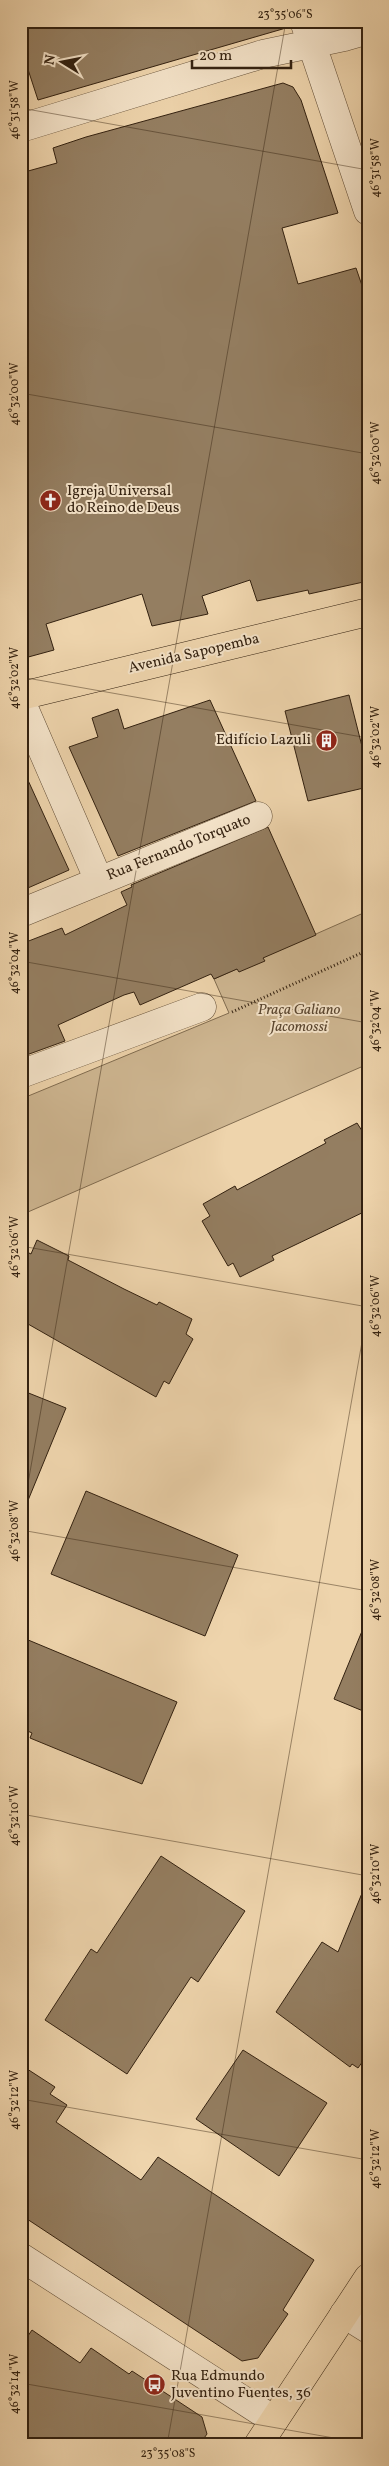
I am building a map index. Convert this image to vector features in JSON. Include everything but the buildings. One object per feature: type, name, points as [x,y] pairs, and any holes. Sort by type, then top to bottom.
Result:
[{"type":"main road","name":"Avenida Sapopemba","points":[[21,696],[368,612]]},
{"type":"main road","points":[[258,2445],[368,2278]]},
{"type":"street","points":[[21,128],[262,54],[308,33],[368,30]]},
{"type":"street","points":[[308,33],[368,211]]},
{"type":"street","name":"Rua Fernando Torquato","points":[[21,701],[99,881]]},
{"type":"street","name":"Rua Fernando Torquato","points":[[21,913],[258,816]]},
{"type":"street","points":[[21,1074],[202,1007]]},
{"type":"street","points":[[21,2257],[274,2420]]},
{"type":"street","points":[[344,2314],[368,2329]]},
{"type":"path","points":[[202,1007],[230,1013],[368,950]]},
{"type":"green space","name":"Praça Galiano Jacomossi","points":[[368,911],[368,1064],[21,1215],[21,1099],[229,1013],[214,979]]},
{"type":"place","name":"Igreja Universal do Reino de Deus","points":[[51,500]]},
{"type":"place","name":"Edifício Lazuli","points":[[327,740]]},
{"type":"place","name":"Rua Edmundo Juventino Fuentes, 36","points":[[155,2385]]}]
